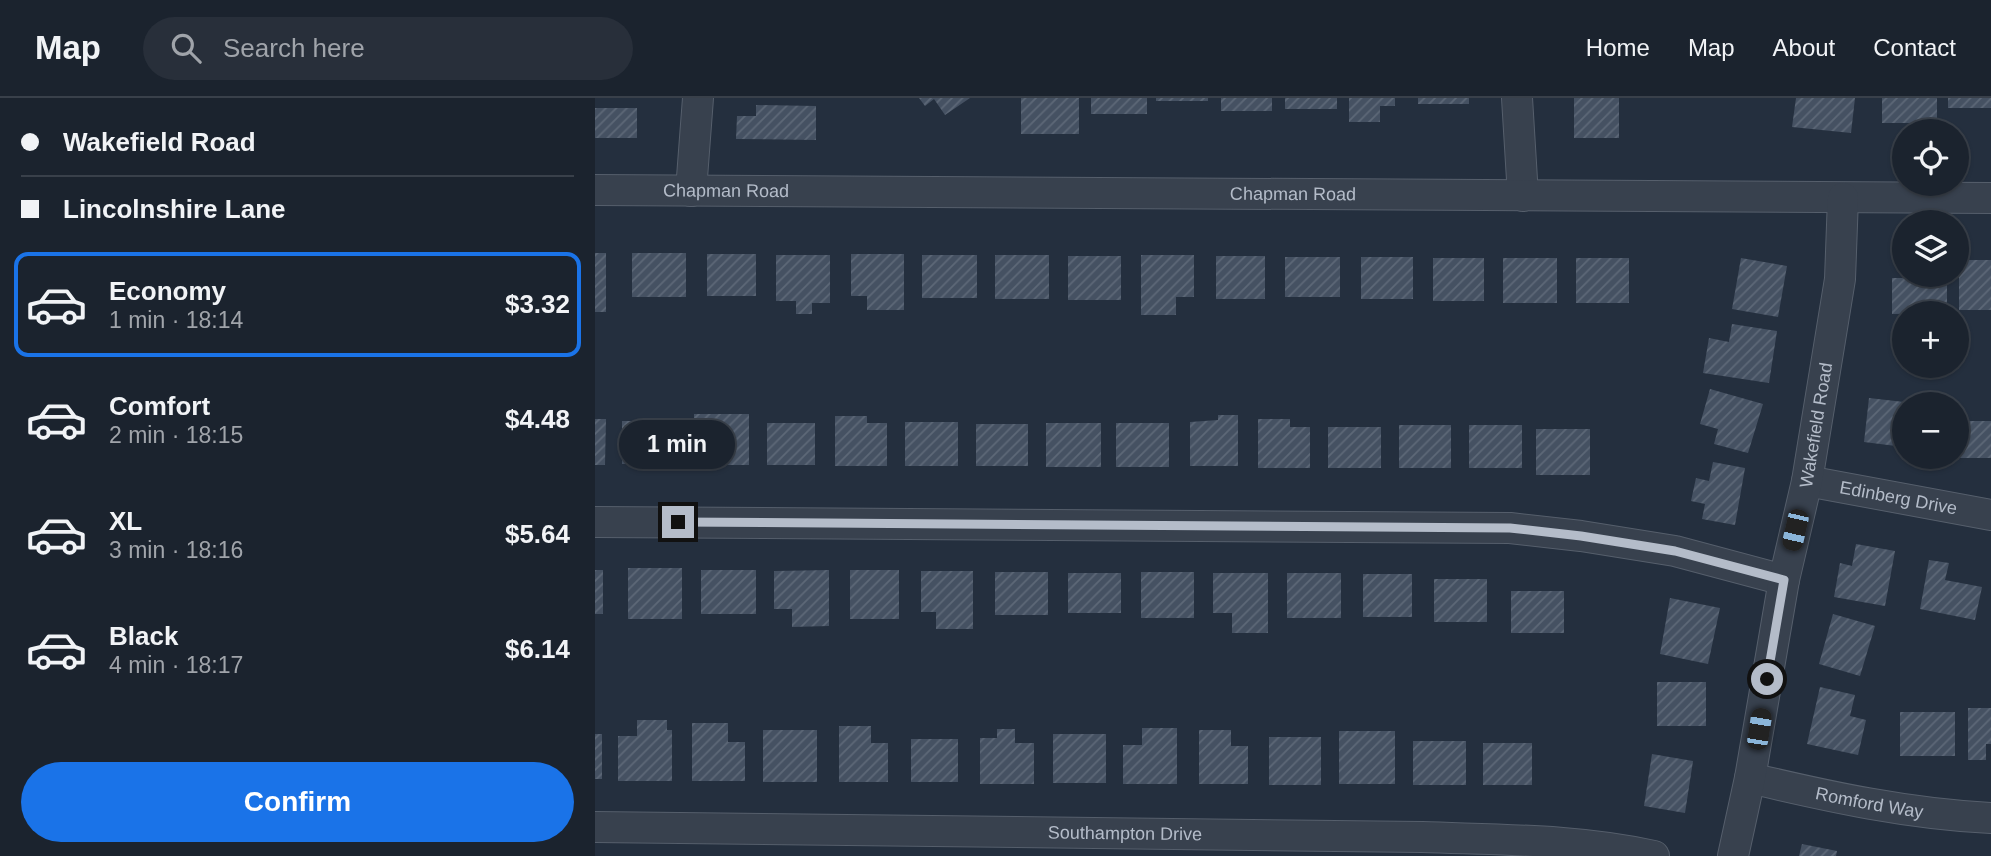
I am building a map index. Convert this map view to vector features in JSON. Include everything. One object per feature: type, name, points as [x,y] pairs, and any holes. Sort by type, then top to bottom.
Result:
[{"type":"street","points":[[691,191],[698,98]]},
{"type":"street","points":[[1517,98],[1523,196]]},
{"type":"street","name":"Chapman Road","points":[[595,190],[1991,198]]},
{"type":"street","name":"Wakefield Road","points":[[1733,856],[1750,778],[1784,580],[1807,481],[1840,279],[1843,198]]},
{"type":"street","name":"Edinberg Drive","points":[[1807,481],[1991,515]]},
{"type":"street","points":[[595,522],[1510,528],[1675,551],[1784,580]]},
{"type":"street","name":"Romford Way","points":[[1750,778],[1845,801],[1951,816],[1991,817]]},
{"type":"street","name":"Southampton Drive","points":[[595,827],[1422,837],[1557,842],[1618,848],[1654,856]]},
{"type":"building","points":[[919,98],[970,98],[945,115],[934,99],[925,106]]},
{"type":"building","points":[[1021,98],[1079,98],[1079,134],[1021,134]]},
{"type":"building","points":[[1091,98],[1147,98],[1147,114],[1091,114]]},
{"type":"building","points":[[1156,98],[1208,98],[1208,101],[1156,101]]},
{"type":"building","points":[[1221,98],[1272,98],[1272,111],[1221,111]]},
{"type":"building","points":[[1285,98],[1337,98],[1337,109],[1285,109]]},
{"type":"building","points":[[1349,98],[1395,98],[1395,106],[1380,106],[1380,122],[1349,122]]},
{"type":"building","points":[[1418,98],[1469,98],[1469,104],[1418,104]]},
{"type":"building","points":[[1574,98],[1619,98],[1619,138],[1574,138]]},
{"type":"building","points":[[1796,98],[1855,98],[1851,133],[1792,127]]},
{"type":"building","points":[[1882,98],[1937,98],[1937,119],[1892,119],[1892,123],[1882,123]]},
{"type":"building","points":[[1948,98],[1991,98],[1991,108],[1948,108]]},
{"type":"building","points":[[756,105],[816,106],[816,140],[736,139],[737,116],[756,116]]},
{"type":"building","points":[[595,108],[637,108],[637,138],[595,138]]},
{"type":"building","points":[[595,253],[606,253],[606,312],[595,312]]},
{"type":"building","points":[[632,253],[686,253],[686,297],[632,297]]},
{"type":"building","points":[[707,254],[756,254],[756,296],[707,296]]},
{"type":"building","points":[[851,254],[904,254],[904,310],[867,310],[867,296],[851,296]]},
{"type":"building","points":[[776,255],[830,255],[830,303],[812,303],[812,314],[796,314],[796,301],[776,301]]},
{"type":"building","points":[[922,255],[977,255],[977,298],[922,298]]},
{"type":"building","points":[[995,255],[1049,255],[1049,299],[995,299]]},
{"type":"building","points":[[1141,255],[1194,255],[1194,297],[1176,297],[1176,315],[1141,315]]},
{"type":"building","points":[[1068,256],[1121,256],[1121,300],[1068,300]]},
{"type":"building","points":[[1216,256],[1265,256],[1265,299],[1216,299]]},
{"type":"building","points":[[1285,257],[1340,257],[1340,297],[1285,297]]},
{"type":"building","points":[[1361,257],[1413,257],[1413,299],[1361,299]]},
{"type":"building","points":[[1433,258],[1484,258],[1484,301],[1433,301]]},
{"type":"building","points":[[1503,258],[1557,258],[1557,303],[1503,303]]},
{"type":"building","points":[[1576,258],[1629,258],[1629,303],[1576,303]]},
{"type":"building","points":[[1741,258],[1787,266],[1778,317],[1732,309]]},
{"type":"building","points":[[1969,260],[1991,260],[1991,310],[1969,310],[1969,301],[1959,301],[1959,287],[1969,287]]},
{"type":"building","points":[[1892,287],[1947,287],[1947,301],[1892,301]]},
{"type":"building","points":[[1732,324],[1777,331],[1769,383],[1703,373],[1709,338],[1729,342]]},
{"type":"building","points":[[1710,389],[1763,404],[1748,453],[1714,444],[1718,429],[1700,424]]},
{"type":"building","points":[[1869,398],[1892,401],[1892,446],[1864,442]]},
{"type":"building","points":[[694,414],[749,414],[749,465],[694,465]]},
{"type":"building","points":[[1218,415],[1238,415],[1238,466],[1190,466],[1190,422],[1218,420]]},
{"type":"building","points":[[835,416],[867,416],[867,423],[887,423],[887,466],[835,466]]},
{"type":"building","points":[[595,419],[606,419],[605,465],[595,465]]},
{"type":"building","points":[[1258,419],[1290,419],[1290,427],[1310,427],[1310,468],[1258,468]]},
{"type":"building","points":[[622,421],[677,421],[677,464],[622,464]]},
{"type":"building","points":[[1969,421],[1991,421],[1991,458],[1969,458]]},
{"type":"building","points":[[905,422],[958,422],[958,466],[905,466]]},
{"type":"building","points":[[767,423],[815,423],[815,465],[767,465]]},
{"type":"building","points":[[1046,423],[1101,423],[1101,467],[1046,467]]},
{"type":"building","points":[[1116,423],[1169,423],[1169,467],[1116,467]]},
{"type":"building","points":[[976,424],[1028,424],[1028,466],[976,466]]},
{"type":"building","points":[[1399,425],[1451,425],[1451,468],[1399,468]]},
{"type":"building","points":[[1469,425],[1522,425],[1522,468],[1469,468]]},
{"type":"building","points":[[1328,427],[1381,427],[1381,468],[1328,468]]},
{"type":"building","points":[[1536,429],[1590,429],[1590,475],[1536,475]]},
{"type":"building","points":[[1713,462],[1745,468],[1735,525],[1702,519],[1705,504],[1691,501],[1696,478],[1709,481]]},
{"type":"building","points":[[1856,544],[1895,551],[1885,606],[1834,597],[1840,563],[1852,566]]},
{"type":"building","points":[[1929,560],[1949,563],[1945,580],[1982,587],[1975,620],[1920,609]]},
{"type":"building","points":[[628,568],[682,568],[682,619],[628,619]]},
{"type":"building","points":[[595,570],[603,570],[603,614],[595,614]]},
{"type":"building","points":[[701,570],[756,570],[756,614],[701,614]]},
{"type":"building","points":[[829,570],[829,626],[792,627],[792,609],[774,609],[774,571]]},
{"type":"building","points":[[850,570],[899,570],[899,619],[850,619]]},
{"type":"building","points":[[921,571],[973,571],[973,629],[936,629],[936,612],[921,612]]},
{"type":"building","points":[[995,572],[1048,572],[1048,615],[995,615]]},
{"type":"building","points":[[1141,572],[1194,572],[1194,618],[1141,618]]},
{"type":"building","points":[[1068,573],[1121,573],[1121,613],[1068,613]]},
{"type":"building","points":[[1213,573],[1268,573],[1268,633],[1232,633],[1232,613],[1213,613]]},
{"type":"building","points":[[1287,573],[1341,573],[1341,618],[1287,618]]},
{"type":"building","points":[[1363,574],[1412,574],[1412,617],[1363,617]]},
{"type":"building","points":[[1434,579],[1487,579],[1487,622],[1434,622]]},
{"type":"building","points":[[1511,591],[1564,591],[1564,633],[1511,633]]},
{"type":"building","points":[[1670,598],[1720,608],[1708,664],[1660,654]]},
{"type":"building","points":[[1833,614],[1875,626],[1860,676],[1819,664]]},
{"type":"building","points":[[1657,682],[1706,682],[1706,726],[1657,726]]},
{"type":"building","points":[[1820,687],[1855,695],[1850,716],[1866,720],[1858,755],[1807,744]]},
{"type":"building","points":[[1968,708],[1991,708],[1991,744],[1986,744],[1986,760],[1968,760]]},
{"type":"building","points":[[1900,712],[1955,712],[1955,756],[1900,756]]},
{"type":"building","points":[[637,720],[667,720],[667,730],[672,730],[672,781],[618,781],[618,736],[637,736]]},
{"type":"building","points":[[692,723],[728,723],[728,742],[745,742],[745,781],[692,781]]},
{"type":"building","points":[[839,726],[871,726],[871,743],[888,743],[888,782],[839,782]]},
{"type":"building","points":[[1142,728],[1177,728],[1177,784],[1123,784],[1123,745],[1142,745]]},
{"type":"building","points":[[997,729],[1015,729],[1015,743],[1034,743],[1034,784],[980,784],[980,738],[997,738]]},
{"type":"building","points":[[763,730],[817,730],[817,782],[763,782]]},
{"type":"building","points":[[1199,730],[1231,730],[1231,746],[1248,746],[1248,784],[1199,784]]},
{"type":"building","points":[[1339,731],[1395,731],[1395,784],[1339,784]]},
{"type":"building","points":[[595,734],[602,734],[602,779],[595,779]]},
{"type":"building","points":[[1053,734],[1106,734],[1106,783],[1053,783]]},
{"type":"building","points":[[1269,737],[1321,737],[1321,785],[1269,785]]},
{"type":"building","points":[[911,739],[958,739],[958,782],[911,782]]},
{"type":"building","points":[[1413,741],[1466,741],[1466,785],[1413,785]]},
{"type":"building","points":[[1483,743],[1532,743],[1532,785],[1483,785]]},
{"type":"building","points":[[1652,754],[1693,761],[1685,813],[1644,806]]},
{"type":"building","points":[[1802,844],[1837,851],[1836,856],[1799,856]]},
{"type":"route","points":[[678,522],[1510,528],[1581,536],[1675,551],[1784,580],[1767,679]]}]
